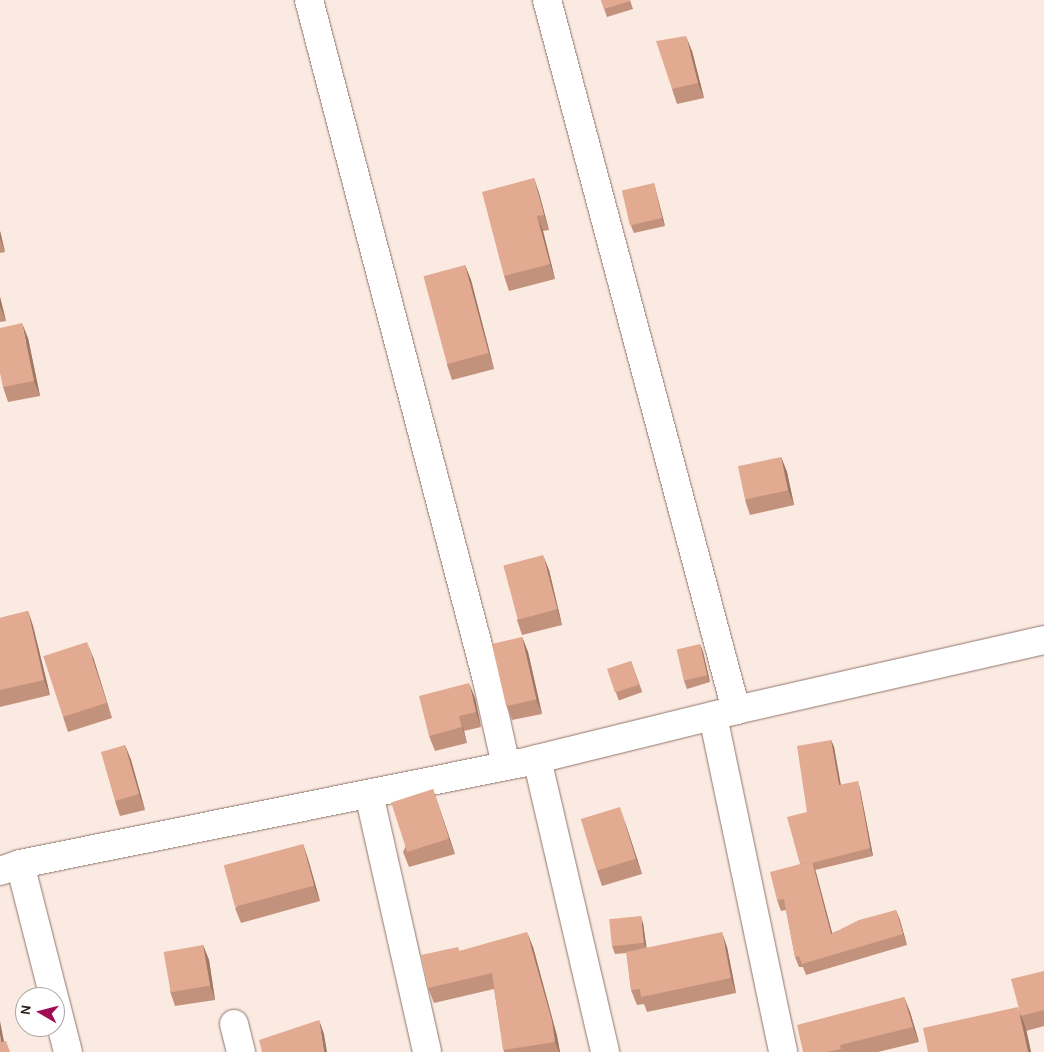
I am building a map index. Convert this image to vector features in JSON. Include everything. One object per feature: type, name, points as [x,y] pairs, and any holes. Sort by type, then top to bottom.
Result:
[{"type":"street","points":[[309,0],[487,680],[506,766]]},
{"type":"street","points":[[548,0],[725,713],[783,1052]]},
{"type":"street","points":[[50,987],[5,869],[506,766],[725,713],[1044,640]]},
{"type":"street","points":[[537,759],[605,1052]]},
{"type":"street","points":[[369,794],[427,1052]]},
{"type":"street","points":[[234,1024],[241,1052]]},
{"type":"street","points":[[64,1037],[68,1052]]},
{"type":"building","points":[[601,0],[630,0],[630,1],[604,9]]},
{"type":"building","points":[[686,36],[698,83],[672,89],[656,41]]},
{"type":"building","points":[[534,178],[544,215],[537,216],[550,264],[504,276],[482,192]]},
{"type":"building","points":[[654,183],[662,218],[630,226],[622,190]]},
{"type":"building","points":[[465,265],[489,353],[447,364],[423,276]]},
{"type":"building","points":[[22,323],[34,381],[3,387],[0,373],[0,328]]},
{"type":"building","points":[[781,457],[788,490],[745,499],[738,466]]},
{"type":"building","points":[[543,555],[557,609],[518,620],[503,566]]},
{"type":"building","points":[[28,611],[44,680],[0,690],[0,618]]},
{"type":"building","points":[[522,637],[536,699],[506,706],[492,644]]},
{"type":"building","points":[[87,642],[107,703],[63,717],[43,656]]},
{"type":"building","points":[[700,644],[707,675],[684,681],[677,649]]},
{"type":"building","points":[[631,661],[639,685],[615,693],[607,669]]},
{"type":"building","points":[[469,683],[476,712],[459,716],[462,727],[429,736],[419,696]]},
{"type":"building","points":[[831,740],[839,785],[858,781],[870,848],[812,863],[812,861],[800,864],[787,817],[807,812],[797,746]]},
{"type":"building","points":[[125,745],[139,794],[115,801],[101,752]]},
{"type":"building","points":[[433,789],[449,838],[407,852],[391,803]]},
{"type":"building","points":[[620,807],[636,859],[597,871],[581,819]]},
{"type":"building","points":[[303,844],[314,886],[235,907],[224,865]]},
{"type":"building","points":[[812,861],[831,934],[859,920],[896,910],[903,934],[802,964],[799,956],[795,957],[784,899],[777,900],[770,872]]},
{"type":"building","points":[[641,916],[644,943],[612,946],[609,919]]},
{"type":"building","points":[[527,932],[552,1021],[555,1042],[503,1050],[492,973],[428,988],[421,955],[458,947],[459,951]]},
{"type":"building","points":[[722,932],[731,978],[641,997],[640,989],[631,990],[626,952]]},
{"type":"building","points":[[203,945],[210,985],[171,992],[164,952]]},
{"type":"building","points":[[1044,971],[1044,1010],[1021,1016],[1011,979]]},
{"type":"building","points":[[904,997],[913,1027],[840,1045],[841,1049],[827,1052],[803,1052],[797,1025]]},
{"type":"building","points":[[1018,1007],[1028,1052],[928,1052],[923,1028]]},
{"type":"building","points":[[319,1020],[324,1052],[262,1052],[259,1040]]},
{"type":"building","points":[[0,1035],[1,1042],[6,1041],[10,1052],[0,1052]]}]
